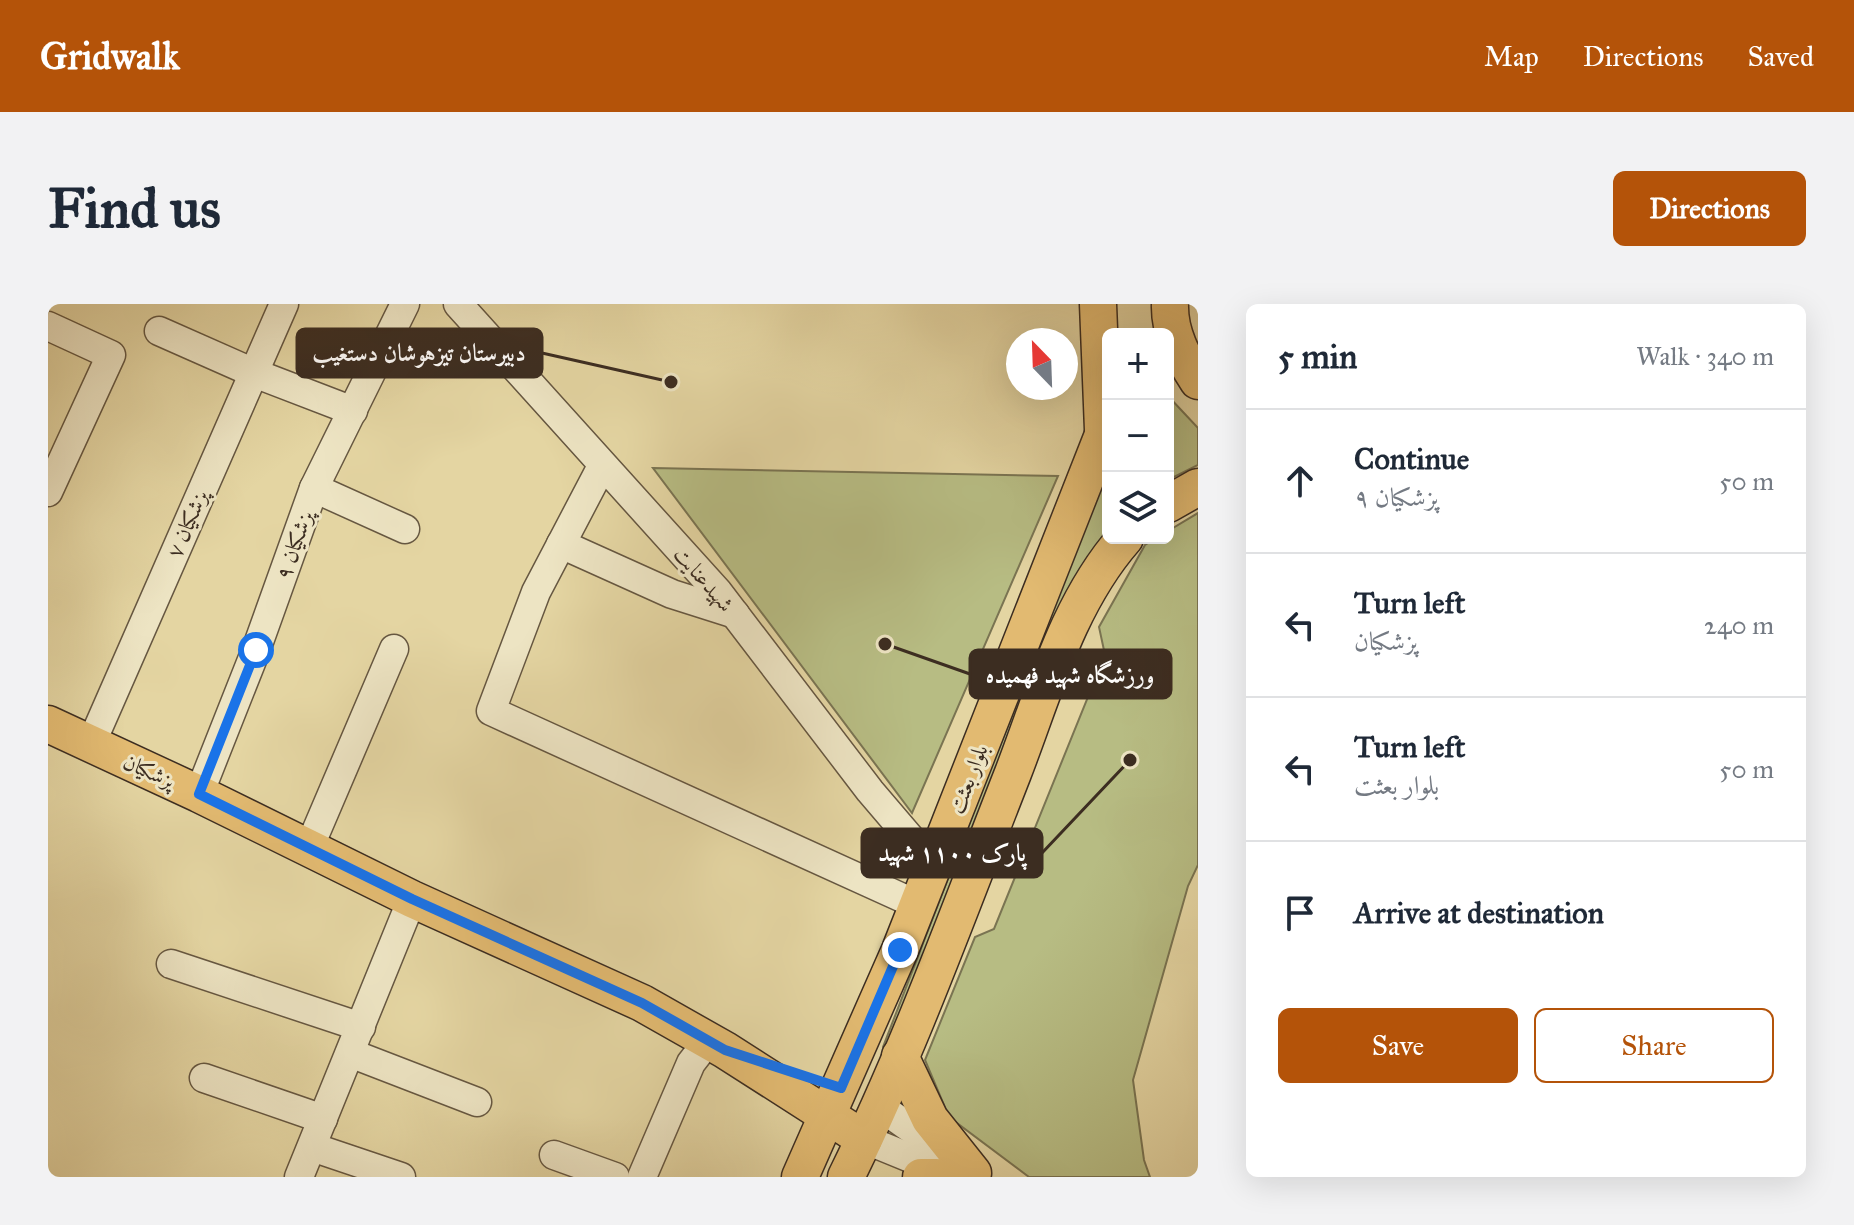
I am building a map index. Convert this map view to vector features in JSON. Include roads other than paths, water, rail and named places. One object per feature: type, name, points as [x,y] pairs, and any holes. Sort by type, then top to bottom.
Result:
[{"type":"main road","points":[[1098,304],[1104,400]]},
{"type":"main road","points":[[1164,316],[1180,354],[1198,381]]},
{"type":"main road","name":"بلوار بعثت","points":[[800,1177],[934,866],[1102,434]]},
{"type":"main road","points":[[1174,501],[1198,487]]},
{"type":"main road","name":"بلوار بعثت","points":[[846,1177],[900,1056],[1062,645],[1098,573],[1120,544]]},
{"type":"main road","name":"پزشکیان","points":[[48,725],[199,794],[412,899],[642,1003],[716,1046],[834,1102],[879,1106]]},
{"type":"main road","points":[[900,1056],[930,1119],[968,1176]]},
{"type":"main road","name":"پزشکیان","points":[[834,1102],[864,1139]]},
{"type":"main road","points":[[921,1177],[936,1177]]},
{"type":"street","name":"پزشکیان ۷","points":[[91,744],[284,304]]},
{"type":"street","name":"پزشکیان ۹","points":[[199,794],[256,650],[314,488],[405,304]]},
{"type":"street","name":"شهیدعنایت","points":[[458,304],[735,614],[870,791],[934,866]]},
{"type":"street","points":[[48,326],[111,355],[56,453],[48,492]]},
{"type":"street","points":[[159,331],[254,373],[353,411]]},
{"type":"street","points":[[602,466],[536,592],[491,711],[918,905]]},
{"type":"street","points":[[314,488],[405,529]]},
{"type":"street","points":[[561,544],[672,594],[735,614]]},
{"type":"street","points":[[309,848],[394,649]]},
{"type":"street","points":[[299,1177],[412,899]]},
{"type":"street","points":[[171,964],[355,1040],[477,1102]]},
{"type":"street","points":[[642,1177],[691,1063],[716,1046]]},
{"type":"street","points":[[204,1078],[323,1119]]},
{"type":"street","points":[[879,1106],[968,1176]]},
{"type":"street","points":[[864,1139],[968,1176]]},
{"type":"street","points":[[312,1147],[401,1177]]},
{"type":"street","points":[[554,1155],[615,1177]]},
{"type":"place","name":"دبیرستان تیزهوشان دستغيب","points":[[671,382]]},
{"type":"place","name":"ورزشگاه شهید فهمیده","points":[[885,644]]},
{"type":"place","name":"پارک ۱۱۰۰ شهید","points":[[1130,760]]}]
